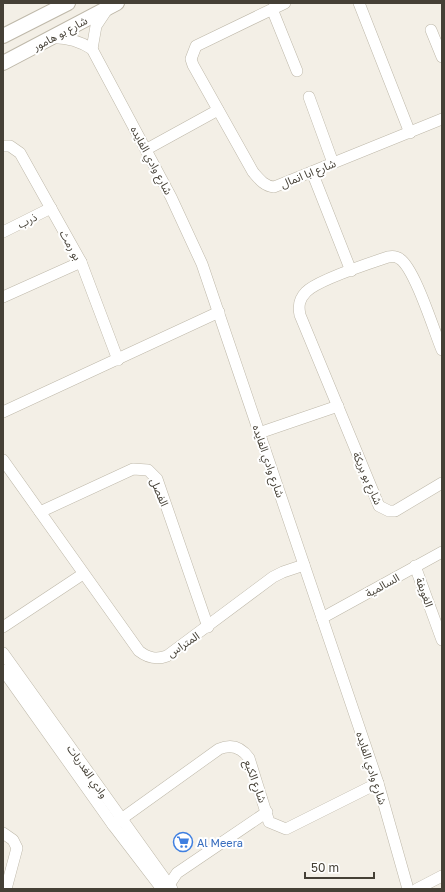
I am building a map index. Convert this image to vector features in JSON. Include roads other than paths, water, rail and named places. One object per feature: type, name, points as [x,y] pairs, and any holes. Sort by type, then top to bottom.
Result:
[{"type":"street","name":"شارع بو هامور","points":[[3,36],[68,3]]},
{"type":"street","name":"شارع ابا انمال","points":[[285,3],[196,46],[191,59],[253,172],[263,183],[274,187],[442,119]]},
{"type":"street","points":[[359,3],[410,133]]},
{"type":"street","name":"شارع بو هامور","points":[[3,63],[113,5]]},
{"type":"street","points":[[49,38],[67,38],[84,44],[92,49],[96,26],[113,5]]},
{"type":"street","points":[[272,9],[297,71]]},
{"type":"street","points":[[431,30],[442,57]]},
{"type":"street","name":"شارع وادي الفايده","points":[[92,49],[147,149],[186,226],[219,312],[378,783],[408,889]]},
{"type":"street","points":[[309,97],[334,163]]},
{"type":"street","points":[[147,149],[218,110]]},
{"type":"street","name":"بو رمث","points":[[3,146],[10,146],[20,153],[81,262],[118,360]]},
{"type":"street","points":[[312,172],[351,270]]},
{"type":"street","name":"ذرب","points":[[3,232],[51,208]]},
{"type":"street","name":"شارع بو بريكة","points":[[442,350],[410,270],[400,259],[395,256],[388,256],[312,286],[303,296],[298,307],[376,500],[383,509],[389,511],[395,510],[442,483]]},
{"type":"street","points":[[3,297],[81,262]]},
{"type":"street","points":[[3,412],[219,312]]},
{"type":"street","points":[[259,433],[338,406]]},
{"type":"street","name":"المتراس","points":[[3,460],[83,574],[139,651],[145,656],[160,658],[167,656],[208,627],[273,577],[304,564]]},
{"type":"street","name":"الفصل","points":[[40,512],[133,469],[148,470],[157,480],[208,627]]},
{"type":"street","name":"السالمية","points":[[322,618],[442,552]]},
{"type":"street","name":"الغويفة","points":[[415,566],[442,640]]},
{"type":"street","points":[[3,627],[83,574]]},
{"type":"street","name":"وادي الغدريات","points":[[3,654],[117,822]]},
{"type":"street","name":"وادي الغدريات","points":[[3,670],[163,886]]},
{"type":"street","name":"شارع الكبع","points":[[117,822],[219,748],[225,746],[239,748],[248,758],[267,812],[269,822],[286,829],[378,783]]},
{"type":"street","points":[[163,886],[177,873],[267,812]]},
{"type":"street","points":[[3,833],[13,840],[17,848],[6,889]]},
{"type":"street","points":[[417,889],[442,876]]},
{"type":"place","name":"Al Meera","points":[[183,842]]}]
